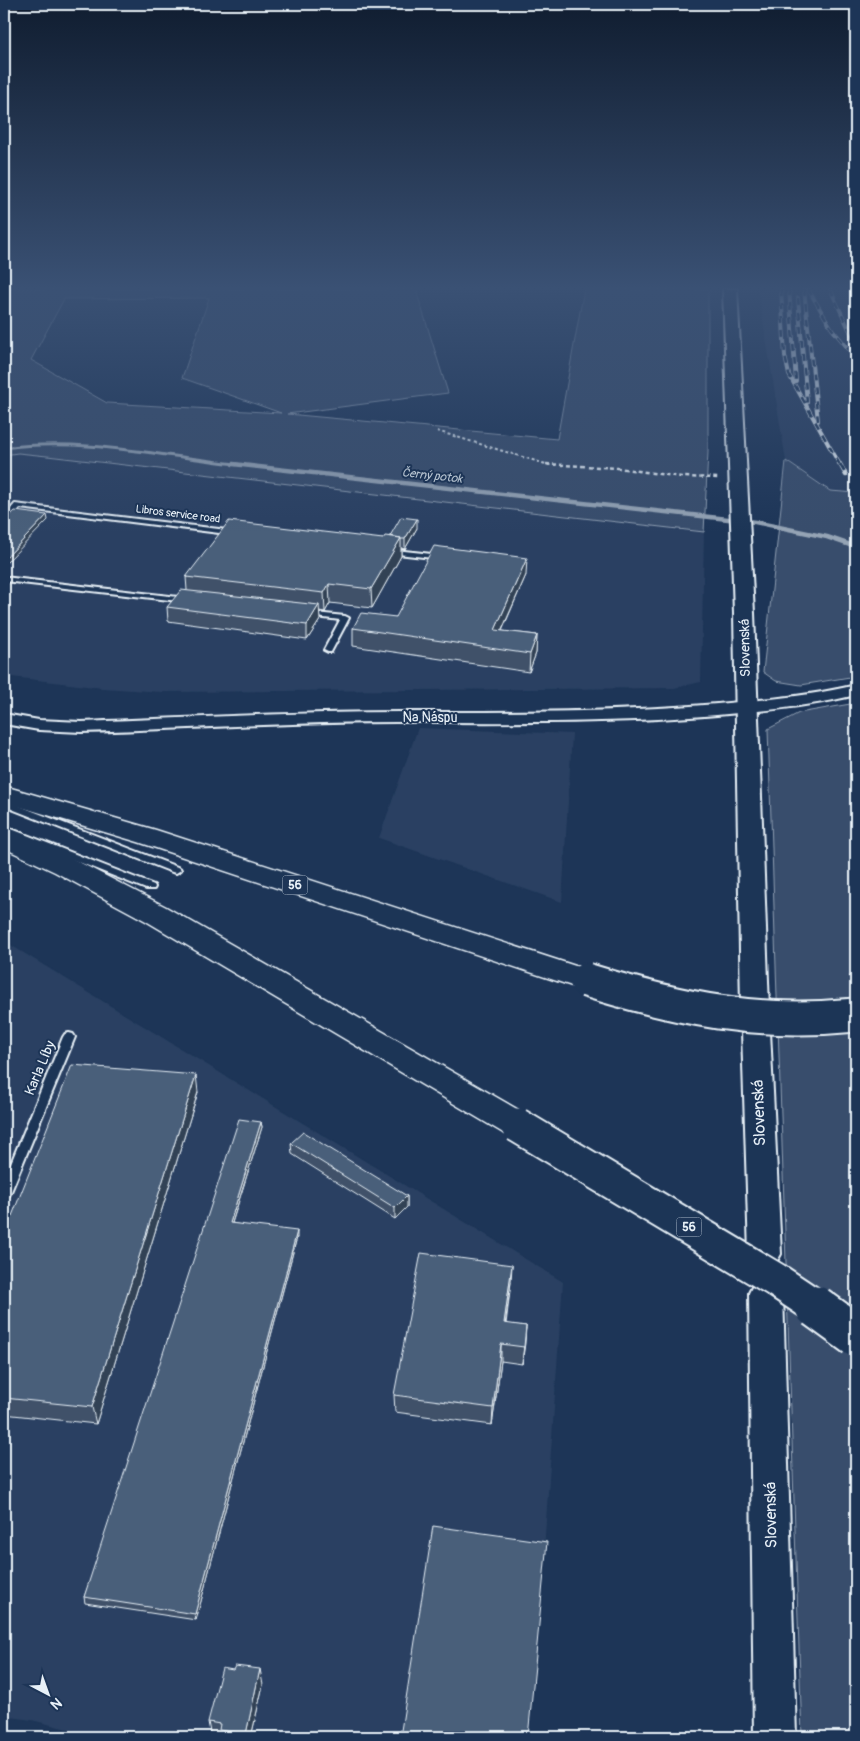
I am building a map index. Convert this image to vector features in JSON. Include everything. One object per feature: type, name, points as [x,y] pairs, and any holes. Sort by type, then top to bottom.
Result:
[{"type":"highway","name":"56","points":[[4,794],[147,836],[586,980],[665,1003],[732,1016],[794,1020],[856,1015]]},
{"type":"highway","name":"56","points":[[4,838],[65,866],[156,914],[517,1125],[776,1280],[833,1318],[856,1336]]},
{"type":"street","name":"Slovenská","points":[[733,370],[744,614],[745,707],[765,1254]]},
{"type":"street","name":"Na Náspu","points":[[4,719],[39,725],[81,728],[378,717],[590,717],[745,707],[831,696],[856,690]]},
{"type":"street","name":"Slovenská","points":[[766,1293],[775,1737]]},
{"type":"lane","name":"Libros service road","points":[[4,521],[18,506],[247,534]]},
{"type":"lane","points":[[376,549],[445,558]]},
{"type":"lane","points":[[4,579],[196,601]]},
{"type":"lane","points":[[299,613],[345,618],[328,650]]},
{"type":"lane","points":[[4,803],[176,870]]},
{"type":"lane","points":[[4,829],[150,887]]},
{"type":"lane","name":"Karla Líby","points":[[4,1194],[69,1037]]},
{"type":"path","points":[[437,431],[549,465],[618,468],[681,477],[738,478]]},
{"type":"path","points":[[850,978],[856,974]]},
{"type":"shaded area","points":[[4,370],[49,370],[107,403],[281,413],[182,378],[185,370],[441,370],[448,393],[287,414],[557,439],[569,370],[708,370],[708,452],[704,532],[18,453],[4,455]]},
{"type":"shaded area","points":[[771,370],[856,370],[856,493],[830,491],[786,461]]},
{"type":"shaded area","points":[[18,453],[704,532],[701,682],[674,688],[162,692],[103,688],[4,676],[4,455]]},
{"type":"shaded area","points":[[786,461],[830,491],[856,493],[856,676],[801,685],[776,681],[763,672]]},
{"type":"shaded area","points":[[856,703],[856,998],[849,1001],[856,1024],[856,1737],[802,1737],[768,729],[799,713]]},
{"type":"shaded area","points":[[418,728],[572,734],[562,902],[379,838]]},
{"type":"shaded area","points":[[4,941],[563,1282],[543,1563],[526,1737],[91,1737],[91,1735],[32,1720],[4,1716]]},
{"type":"building","points":[[15,511],[47,515],[4,560],[4,521]]},
{"type":"building","points":[[401,517],[417,519],[405,539],[390,536]]},
{"type":"building","points":[[229,521],[383,539],[385,536],[401,538],[371,589],[329,584],[324,593],[186,577]]},
{"type":"building","points":[[434,546],[527,558],[495,630],[537,635],[530,654],[353,628],[361,613],[396,617]]},
{"type":"building","points":[[181,590],[319,605],[307,625],[167,607]]},
{"type":"building","points":[[72,1065],[196,1075],[92,1407],[4,1398],[4,1236]]},
{"type":"building","points":[[239,1119],[261,1122],[230,1223],[297,1231],[195,1614],[84,1597]]},
{"type":"building","points":[[303,1132],[407,1196],[395,1208],[291,1143]]},
{"type":"building","points":[[421,1253],[512,1265],[504,1323],[526,1326],[524,1347],[501,1344],[493,1408],[394,1395]]},
{"type":"building","points":[[433,1526],[547,1542],[528,1737],[400,1737]]},
{"type":"building","points":[[235,1666],[260,1669],[246,1734],[219,1730],[220,1724],[208,1722],[222,1668],[233,1670]]},
{"type":"waterway","name":"Černý potok","points":[[4,448],[34,445],[94,446],[244,465]]},
{"type":"waterway","name":"Černý potok","points":[[233,464],[755,522],[827,537],[856,547]]},
{"type":"railway","points":[[788,370],[840,465]]},
{"type":"railway","points":[[795,370],[796,381]]},
{"type":"railway","points":[[804,370],[807,403]]},
{"type":"railway","points":[[813,370],[818,421]]},
{"type":"railway","points":[[840,464],[846,475]]}]
